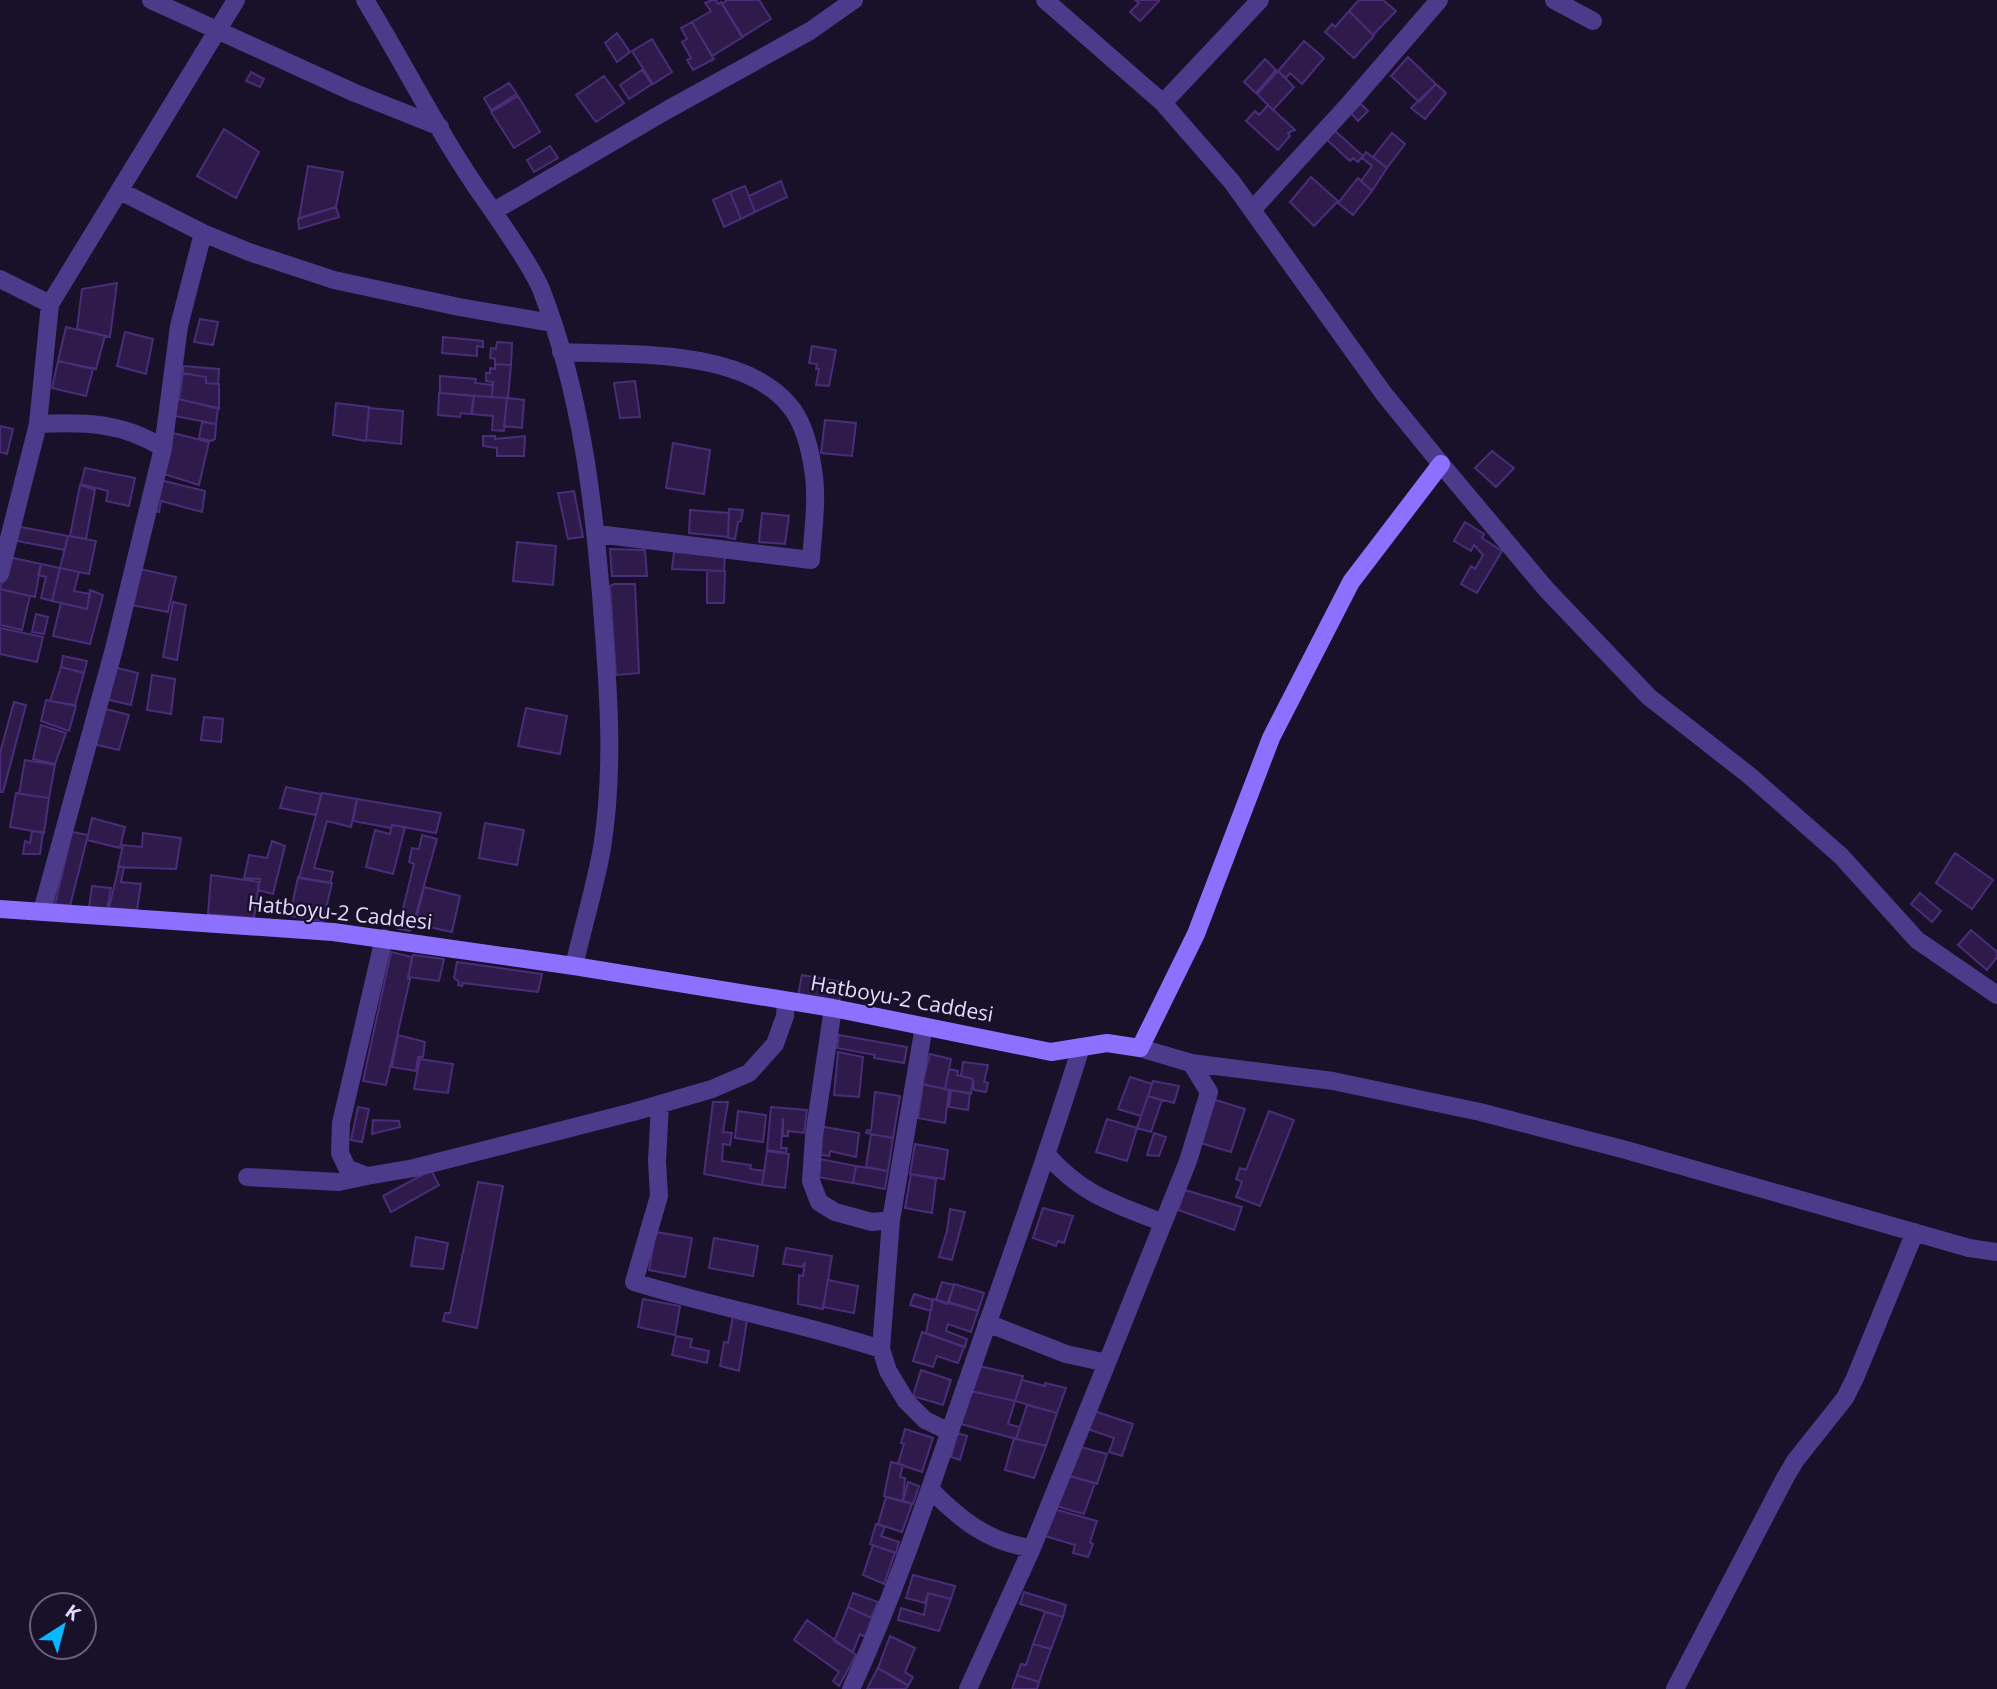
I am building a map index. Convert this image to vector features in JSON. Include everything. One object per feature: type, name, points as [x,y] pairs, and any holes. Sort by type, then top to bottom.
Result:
[{"type":"main road","points":[[1140,1048],[1196,934],[1277,726],[1351,582],[1441,464]]},
{"type":"main road","name":"Hatboyu-2 Caddesi","points":[[0,909],[333,932],[574,966],[833,1008],[1051,1052],[1107,1043],[1140,1048]]},
{"type":"street","points":[[151,0],[355,93],[440,127]]},
{"type":"street","points":[[0,574],[38,424],[50,304],[236,0]]},
{"type":"street","points":[[365,0],[540,287],[561,352],[591,485],[609,697],[609,769],[601,848],[574,966]]},
{"type":"street","points":[[494,211],[810,31],[854,0]]},
{"type":"street","points":[[1163,103],[1260,0]]},
{"type":"street","points":[[1252,210],[1439,0]]},
{"type":"street","points":[[1554,0],[1593,21]]},
{"type":"street","points":[[1053,3],[1163,103],[1232,182],[1384,394],[1546,589],[1648,696],[1750,776],[1841,856],[1917,940],[1997,995]]},
{"type":"street","points":[[120,191],[203,233],[249,252],[334,280],[459,307],[552,323]]},
{"type":"street","points":[[42,911],[114,649],[163,448],[179,326],[203,233]]},
{"type":"street","points":[[0,279],[50,304]]},
{"type":"street","points":[[561,352],[692,360],[751,375],[790,405],[803,432],[813,470],[815,502],[811,560],[597,534]]},
{"type":"street","points":[[38,424],[75,423],[117,427],[142,435],[163,448]]},
{"type":"street","points":[[366,1176],[346,1168],[340,1153],[341,1123],[384,939]]},
{"type":"street","points":[[247,1177],[339,1182],[414,1168],[712,1089],[749,1073],[775,1044],[785,1016],[786,1002]]},
{"type":"street","points":[[833,1008],[814,1136],[811,1181],[819,1202],[835,1212],[872,1222],[891,1220]]},
{"type":"street","points":[[924,1026],[891,1220],[881,1349],[888,1371],[906,1401],[925,1420],[950,1432]]},
{"type":"street","points":[[851,1689],[879,1629],[931,1490],[1047,1156],[1081,1047]]},
{"type":"street","points":[[1140,1048],[1191,1062],[1333,1082],[1480,1112],[1626,1150],[1969,1248],[1997,1252]]},
{"type":"street","points":[[968,1689],[1032,1548],[1188,1161],[1209,1092],[1191,1062]]},
{"type":"street","points":[[660,1104],[657,1161],[659,1196],[634,1282],[828,1332],[881,1349]]},
{"type":"street","points":[[1047,1156],[1067,1177],[1090,1192],[1119,1207],[1163,1223]]},
{"type":"street","points":[[1675,1689],[1784,1478],[1833,1415],[1855,1378],[1915,1232]]},
{"type":"street","points":[[988,1323],[1066,1354],[1107,1363]]},
{"type":"street","points":[[931,1490],[985,1536],[1012,1546],[1032,1548]]},
{"type":"building","points":[[716,0],[718,4],[721,2],[743,37],[712,56],[692,22],[711,11],[705,3]]},
{"type":"building","points":[[727,0],[759,0],[771,19],[742,37],[722,4]]},
{"type":"building","points":[[1135,0],[1159,1],[1140,21],[1130,12],[1139,3]]},
{"type":"building","points":[[1359,0],[1383,0],[1396,11],[1373,35],[1349,11]]},
{"type":"building","points":[[1349,11],[1374,36],[1354,58],[1325,32],[1332,24],[1335,27]]},
{"type":"building","points":[[692,22],[714,59],[693,70],[687,60],[691,58],[682,42],[687,39],[681,28]]},
{"type":"building","points":[[617,33],[630,52],[617,62],[605,43]]},
{"type":"building","points":[[652,39],[672,72],[653,84],[632,51]]},
{"type":"building","points":[[1304,41],[1324,58],[1302,84],[1290,73],[1286,78],[1278,71]]},
{"type":"building","points":[[1408,57],[1436,84],[1419,102],[1391,76]]},
{"type":"building","points":[[1265,59],[1276,70],[1256,93],[1244,82]]},
{"type":"building","points":[[642,70],[652,84],[629,99],[620,85]]},
{"type":"building","points":[[1278,71],[1294,87],[1273,110],[1257,94]]},
{"type":"building","points":[[251,72],[264,79],[260,87],[246,81]]},
{"type":"building","points":[[604,76],[624,103],[596,122],[576,95]]},
{"type":"building","points":[[509,83],[517,94],[491,110],[484,98]]},
{"type":"building","points":[[1436,84],[1446,93],[1425,119],[1411,108]]},
{"type":"building","points":[[518,96],[540,132],[514,148],[491,112]]},
{"type":"building","points":[[1356,99],[1368,111],[1358,121],[1347,109]]},
{"type":"building","points":[[1268,105],[1295,130],[1288,133],[1290,136],[1278,150],[1246,121],[1255,111],[1259,115]]},
{"type":"building","points":[[224,129],[259,152],[236,198],[197,176]]},
{"type":"building","points":[[1333,129],[1363,156],[1358,162],[1353,158],[1350,161],[1325,138]]},
{"type":"building","points":[[1392,133],[1405,144],[1387,168],[1373,157]]},
{"type":"building","points":[[550,146],[558,158],[534,172],[527,160]]},
{"type":"building","points":[[1366,152],[1387,168],[1372,191],[1361,181],[1372,166],[1362,158]]},
{"type":"building","points":[[308,166],[343,172],[336,207],[299,218]]},
{"type":"building","points":[[1311,177],[1338,201],[1314,226],[1290,202]]},
{"type":"building","points":[[1358,178],[1372,191],[1353,215],[1338,203]]},
{"type":"building","points":[[781,181],[787,197],[755,212],[749,196]]},
{"type":"building","points":[[745,186],[755,212],[741,219],[730,192]]},
{"type":"building","points":[[730,192],[741,219],[724,227],[713,200]]},
{"type":"building","points":[[336,207],[339,217],[299,229],[298,219]]},
{"type":"building","points":[[117,283],[110,337],[77,329],[82,289]]},
{"type":"building","points":[[200,319],[218,322],[213,345],[194,342]]},
{"type":"building","points":[[66,327],[105,336],[96,369],[58,361]]},
{"type":"building","points":[[125,332],[153,339],[146,374],[117,366]]},
{"type":"building","points":[[443,337],[483,341],[483,347],[477,346],[477,356],[442,353]]},
{"type":"building","points":[[497,342],[512,343],[511,365],[495,364],[495,359],[490,358],[491,348],[496,349]]},
{"type":"building","points":[[812,346],[836,350],[829,386],[816,385],[819,369],[816,369],[817,364],[809,363]]},
{"type":"building","points":[[58,361],[93,369],[86,396],[52,388]]},
{"type":"building","points":[[495,364],[511,365],[508,398],[492,397],[493,382],[486,381],[486,373],[490,373],[490,368],[495,369]]},
{"type":"building","points":[[183,366],[219,369],[218,384],[206,383],[206,377],[183,373]]},
{"type":"building","points":[[183,373],[206,377],[206,383],[219,384],[219,409],[179,399]]},
{"type":"building","points":[[440,376],[476,379],[475,383],[493,385],[492,397],[440,393]]},
{"type":"building","points":[[635,381],[640,417],[620,418],[614,383]]},
{"type":"building","points":[[439,393],[474,396],[471,414],[461,413],[460,417],[438,415]]},
{"type":"building","points":[[474,396],[507,398],[504,431],[492,430],[493,416],[472,414]]},
{"type":"building","points":[[507,398],[524,400],[522,428],[504,426]]},
{"type":"building","points":[[178,399],[218,408],[216,424],[175,416]]},
{"type":"building","points":[[336,403],[369,407],[366,441],[333,435]]},
{"type":"building","points":[[369,408],[403,411],[401,444],[366,440]]},
{"type":"building","points":[[825,420],[856,423],[852,456],[821,453]]},
{"type":"building","points":[[202,422],[216,424],[215,439],[211,441],[199,438]]},
{"type":"building","points":[[0,426],[13,429],[7,454],[0,452]]},
{"type":"building","points":[[169,432],[209,442],[199,485],[161,473]]},
{"type":"building","points":[[483,436],[495,436],[495,439],[525,436],[524,456],[497,456],[497,448],[483,446]]},
{"type":"building","points":[[673,443],[710,450],[704,494],[666,488]]},
{"type":"building","points":[[1492,451],[1514,468],[1496,487],[1475,468]]},
{"type":"building","points":[[85,468],[135,478],[129,506],[106,501],[108,491],[81,484]]},
{"type":"building","points":[[160,480],[205,491],[202,512],[161,501],[159,512],[152,510]]},
{"type":"building","points":[[80,485],[95,490],[86,539],[70,536]]},
{"type":"building","points":[[574,491],[583,537],[568,539],[558,493]]},
{"type":"building","points":[[729,509],[743,510],[735,539],[728,538]]},
{"type":"building","points":[[690,510],[729,513],[728,537],[689,533]]},
{"type":"building","points":[[762,513],[789,516],[785,544],[759,542]]},
{"type":"building","points":[[1465,522],[1484,534],[1482,538],[1502,551],[1477,593],[1461,584],[1471,566],[1475,569],[1483,555],[1474,545],[1471,551],[1454,541]]},
{"type":"building","points":[[16,526],[68,536],[65,550],[12,540]]},
{"type":"building","points":[[68,536],[96,541],[89,574],[60,568]]},
{"type":"building","points":[[517,542],[556,546],[553,585],[513,581]]},
{"type":"building","points":[[610,549],[645,550],[647,576],[612,576]]},
{"type":"building","points":[[674,552],[725,554],[724,571],[672,569]]},
{"type":"building","points":[[9,557],[41,564],[35,597],[0,589]]},
{"type":"building","points":[[41,564],[60,568],[52,601],[41,598],[46,577],[38,575]]},
{"type":"building","points":[[60,568],[79,572],[74,591],[90,594],[87,609],[52,601]]},
{"type":"building","points":[[140,569],[176,577],[168,612],[131,605]]},
{"type":"building","points":[[707,571],[725,571],[724,603],[707,603]]},
{"type":"building","points":[[635,584],[639,673],[616,675],[610,586]]},
{"type":"building","points":[[0,589],[30,596],[22,630],[0,625]]},
{"type":"building","points":[[90,590],[103,595],[90,644],[53,636],[61,603],[87,609]]},
{"type":"building","points":[[173,602],[186,605],[177,660],[163,657]]},
{"type":"building","points":[[36,614],[48,617],[44,634],[32,632]]},
{"type":"building","points":[[0,628],[43,637],[37,662],[0,654]]},
{"type":"building","points":[[63,656],[87,661],[84,673],[61,667]]},
{"type":"building","points":[[61,667],[84,673],[75,705],[50,701]]},
{"type":"building","points":[[113,667],[138,673],[131,705],[105,699]]},
{"type":"building","points":[[152,675],[175,679],[171,714],[147,710]]},
{"type":"building","points":[[46,700],[76,706],[69,731],[41,721]]},
{"type":"building","points":[[14,702],[26,705],[3,792],[0,792],[0,753]]},
{"type":"building","points":[[102,708],[129,715],[119,750],[93,744]]},
{"type":"building","points":[[526,708],[567,716],[560,754],[518,746]]},
{"type":"building","points":[[204,717],[223,719],[221,742],[201,740]]},
{"type":"building","points":[[41,725],[66,733],[55,764],[33,759]]},
{"type":"building","points":[[25,760],[55,765],[49,798],[19,794]]},
{"type":"building","points":[[286,787],[321,794],[316,815],[280,808]]},
{"type":"building","points":[[16,793],[49,798],[44,833],[10,827]]},
{"type":"building","points":[[322,793],[357,799],[351,827],[327,821],[314,868],[333,872],[330,883],[299,878]]},
{"type":"building","points":[[357,799],[441,813],[436,833],[353,821]]},
{"type":"building","points":[[92,818],[125,827],[120,848],[87,840]]},
{"type":"building","points":[[485,823],[524,830],[517,865],[479,858]]},
{"type":"building","points":[[392,825],[405,827],[393,874],[366,867],[375,830],[390,834]]},
{"type":"building","points":[[32,831],[43,832],[40,854],[23,854],[25,841],[30,843]]},
{"type":"building","points":[[72,832],[88,835],[70,906],[55,904]]},
{"type":"building","points":[[143,833],[181,838],[176,869],[118,867],[123,845],[142,847]]},
{"type":"building","points":[[422,835],[437,839],[413,925],[410,931],[398,929],[414,864],[409,862],[412,848],[419,849]]},
{"type":"building","points":[[272,841],[285,846],[273,894],[258,890],[260,879],[244,878],[249,855],[267,858]]},
{"type":"building","points":[[1955,853],[1993,880],[1972,909],[1936,883]]},
{"type":"building","points":[[119,866],[124,867],[121,882],[141,884],[137,910],[109,908]]},
{"type":"building","points":[[211,875],[259,882],[254,918],[208,914]]},
{"type":"building","points":[[298,877],[332,883],[323,921],[290,916]]},
{"type":"building","points":[[92,886],[111,888],[107,910],[89,908]]},
{"type":"building","points":[[424,887],[460,896],[452,932],[415,924]]},
{"type":"building","points":[[1920,893],[1941,911],[1932,922],[1911,904]]},
{"type":"building","points":[[1971,930],[1997,952],[1997,957],[1987,970],[1958,945]]},
{"type":"building","points":[[391,952],[412,957],[410,979],[386,1085],[363,1081]]},
{"type":"building","points":[[413,955],[444,959],[439,981],[408,977]]},
{"type":"building","points":[[457,962],[542,974],[538,992],[463,983],[462,986],[458,985],[459,982],[454,978]]},
{"type":"building","points":[[802,975],[843,982],[839,1002],[798,995]]},
{"type":"building","points":[[398,1035],[425,1042],[423,1057],[418,1057],[416,1071],[392,1067]]},
{"type":"building","points":[[839,1035],[907,1047],[904,1063],[837,1048]]},
{"type":"building","points":[[838,1052],[863,1057],[859,1097],[834,1095]]},
{"type":"building","points":[[930,1054],[951,1059],[945,1089],[922,1084]]},
{"type":"building","points":[[420,1059],[453,1064],[448,1093],[414,1089]]},
{"type":"building","points":[[963,1062],[988,1065],[984,1082],[988,1083],[986,1092],[974,1090],[973,1079],[961,1076]]},
{"type":"building","points":[[949,1069],[958,1071],[957,1075],[973,1079],[971,1094],[945,1089]]},
{"type":"building","points":[[1130,1077],[1152,1084],[1141,1116],[1118,1109]]},
{"type":"building","points":[[1153,1081],[1179,1086],[1174,1103],[1148,1096]]},
{"type":"building","points":[[923,1084],[949,1090],[945,1123],[918,1118]]},
{"type":"building","points":[[951,1090],[970,1093],[968,1110],[949,1107]]},
{"type":"building","points":[[875,1092],[900,1096],[893,1138],[866,1133],[867,1130],[871,1131]]},
{"type":"building","points":[[1148,1096],[1162,1100],[1151,1132],[1137,1128]]},
{"type":"building","points":[[1212,1099],[1245,1109],[1231,1152],[1197,1142]]},
{"type":"building","points":[[713,1102],[728,1102],[723,1132],[732,1133],[730,1145],[723,1144],[722,1161],[751,1165],[750,1169],[764,1171],[762,1185],[704,1174]]},
{"type":"building","points":[[358,1107],[369,1109],[362,1142],[351,1140]]},
{"type":"building","points":[[771,1107],[807,1110],[804,1133],[788,1131],[788,1136],[783,1136],[783,1118],[781,1148],[787,1148],[786,1153],[767,1150]]},
{"type":"building","points":[[738,1111],[766,1115],[763,1142],[735,1138]]},
{"type":"building","points":[[1269,1111],[1294,1120],[1260,1206],[1236,1197],[1242,1182],[1236,1179],[1240,1168],[1246,1170]]},
{"type":"building","points":[[1107,1119],[1137,1128],[1127,1161],[1096,1152]]},
{"type":"building","points":[[373,1120],[399,1121],[400,1127],[372,1134]]},
{"type":"building","points":[[819,1126],[859,1133],[856,1157],[830,1151],[829,1156],[816,1154]]},
{"type":"building","points":[[1154,1133],[1166,1137],[1159,1156],[1147,1155]]},
{"type":"building","points":[[871,1134],[893,1138],[888,1171],[866,1167]]},
{"type":"building","points":[[915,1144],[948,1150],[944,1179],[910,1174]]},
{"type":"building","points":[[767,1151],[789,1154],[785,1188],[762,1185]]},
{"type":"building","points":[[820,1159],[856,1166],[853,1183],[817,1177]]},
{"type":"building","points":[[856,1166],[888,1171],[885,1189],[853,1183]]},
{"type":"building","points":[[431,1170],[439,1185],[391,1212],[383,1196]]},
{"type":"building","points":[[911,1174],[936,1179],[932,1213],[905,1208]]},
{"type":"building","points":[[478,1182],[503,1186],[477,1328],[443,1321],[445,1313],[450,1313]]},
{"type":"building","points":[[1185,1190],[1242,1207],[1234,1230],[1178,1210]]},
{"type":"building","points":[[1043,1208],[1073,1216],[1064,1243],[1058,1241],[1056,1246],[1033,1238]]},
{"type":"building","points":[[950,1209],[965,1212],[952,1260],[939,1257]]},
{"type":"building","points":[[656,1232],[692,1238],[685,1277],[649,1270]]},
{"type":"building","points":[[416,1237],[448,1243],[443,1269],[411,1266]]},
{"type":"building","points":[[714,1238],[758,1246],[753,1276],[709,1268]]},
{"type":"building","points":[[786,1248],[832,1256],[823,1309],[798,1304],[799,1275],[803,1276],[805,1262],[802,1267],[783,1264]]},
{"type":"building","points":[[828,1280],[858,1286],[854,1313],[823,1307]]},
{"type":"building","points":[[942,1282],[954,1285],[947,1304],[936,1300]]},
{"type":"building","points":[[954,1284],[984,1293],[978,1311],[949,1302]]},
{"type":"building","points":[[914,1294],[933,1300],[931,1311],[910,1305]]},
{"type":"building","points":[[643,1299],[680,1306],[675,1335],[638,1327]]},
{"type":"building","points":[[933,1299],[978,1311],[971,1332],[948,1324],[946,1331],[967,1339],[965,1347],[926,1333]]},
{"type":"building","points":[[733,1316],[747,1320],[739,1371],[720,1366],[724,1342],[728,1343]]},
{"type":"building","points":[[922,1332],[964,1347],[958,1363],[937,1356],[933,1367],[913,1361]]},
{"type":"building","points":[[676,1336],[692,1339],[690,1347],[709,1351],[707,1363],[672,1355]]},
{"type":"building","points":[[979,1366],[1023,1376],[1015,1401],[971,1391]]},
{"type":"building","points":[[921,1370],[951,1380],[943,1405],[913,1396]]},
{"type":"building","points":[[1022,1380],[1066,1388],[1057,1413],[1015,1401]]},
{"type":"building","points":[[971,1391],[1015,1401],[1008,1424],[1020,1427],[1016,1439],[961,1424]]},
{"type":"building","points":[[1027,1405],[1057,1413],[1046,1446],[1016,1439]]},
{"type":"building","points":[[1091,1410],[1133,1424],[1122,1456],[1109,1452],[1114,1438],[1084,1428]]},
{"type":"building","points":[[905,1429],[933,1438],[922,1472],[898,1464]]},
{"type":"building","points":[[957,1433],[967,1436],[960,1460],[951,1457]]},
{"type":"building","points":[[1014,1438],[1046,1446],[1034,1478],[1005,1470]]},
{"type":"building","points":[[1077,1446],[1107,1454],[1097,1484],[1066,1475]]},
{"type":"building","points":[[891,1462],[903,1465],[900,1477],[905,1478],[903,1501],[884,1496]]},
{"type":"building","points":[[1067,1475],[1095,1483],[1084,1514],[1056,1506]]},
{"type":"building","points":[[908,1482],[919,1486],[913,1504],[903,1501]]},
{"type":"building","points":[[886,1497],[912,1504],[902,1532],[878,1524]]},
{"type":"building","points":[[1054,1509],[1097,1521],[1088,1557],[1073,1553],[1075,1545],[1045,1536]]},
{"type":"building","points":[[876,1524],[885,1527],[881,1536],[899,1542],[896,1553],[870,1544]]},
{"type":"building","points":[[873,1545],[895,1553],[884,1584],[863,1575]]},
{"type":"building","points":[[913,1575],[955,1586],[951,1599],[928,1593],[925,1603],[906,1598]]},
{"type":"building","points":[[1024,1592],[1066,1605],[1063,1617],[1020,1604]]},
{"type":"building","points":[[853,1593],[878,1602],[871,1618],[848,1607]]},
{"type":"building","points":[[928,1593],[951,1599],[939,1631],[898,1620],[901,1608],[924,1615]]},
{"type":"building","points":[[848,1607],[872,1618],[865,1637],[860,1634],[853,1652],[834,1641]]},
{"type":"building","points":[[1045,1612],[1063,1617],[1051,1649],[1033,1644]]},
{"type":"building","points":[[807,1620],[856,1655],[839,1686],[833,1681],[839,1672],[794,1640]]},
{"type":"building","points":[[890,1636],[915,1648],[905,1672],[913,1677],[908,1686],[878,1668]]},
{"type":"building","points":[[1033,1644],[1051,1649],[1039,1682],[1017,1675],[1021,1664],[1026,1665]]},
{"type":"building","points":[[878,1668],[908,1685],[906,1689],[867,1689]]},
{"type":"building","points":[[1017,1675],[1039,1682],[1037,1689],[1012,1689]]}]
